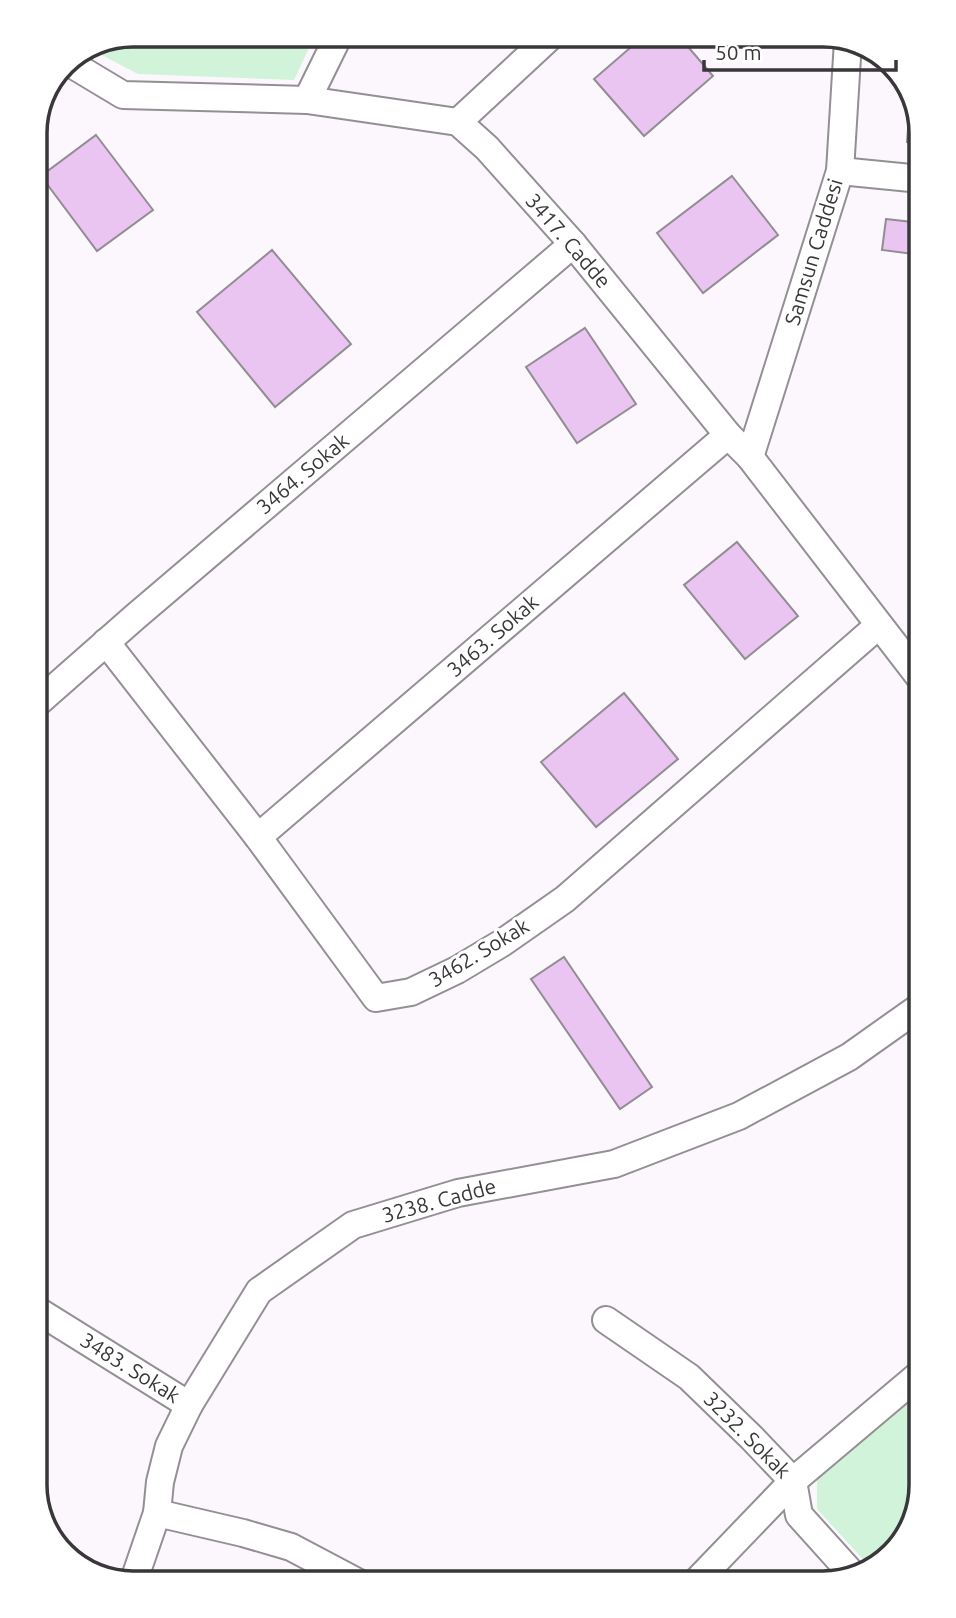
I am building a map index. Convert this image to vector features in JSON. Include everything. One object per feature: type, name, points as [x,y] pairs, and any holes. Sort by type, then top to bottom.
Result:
[{"type":"street","points":[[307,100],[333,47]]},
{"type":"street","points":[[78,68],[122,95],[307,100],[458,122],[539,47]]},
{"type":"street","name":"Samsun Caddesi","points":[[750,457],[840,171],[847,51]]},
{"type":"street","name":"3417. Cadde","points":[[458,122],[486,148],[573,244],[728,435],[750,457],[909,664]]},
{"type":"street","points":[[840,171],[909,178]]},
{"type":"street","name":"3464. Sokak","points":[[47,694],[573,244]]},
{"type":"street","name":"3463. Sokak","points":[[258,837],[728,435]]},
{"type":"street","name":"3462. Sokak","points":[[106,642],[258,837],[376,998],[411,992],[457,970],[502,943],[565,899],[879,625]]},
{"type":"street","name":"3238. Cadde","points":[[137,1571],[157,1513],[160,1482],[169,1446],[189,1405],[259,1291],[353,1225],[458,1193],[614,1164],[739,1116],[849,1057],[909,1014]]},
{"type":"street","name":"3483. Sokak","points":[[47,1316],[189,1405]]},
{"type":"street","name":"3232. Sokak","points":[[606,1320],[689,1377],[793,1481],[799,1515],[846,1567]]},
{"type":"street","points":[[707,1571],[793,1481],[909,1384]]},
{"type":"street","points":[[157,1513],[243,1532],[291,1548],[336,1571]]},
{"type":"green space","points":[[133,47],[309,47],[294,80],[138,74],[101,54]]},
{"type":"green space","points":[[909,1401],[908,1496],[902,1518],[884,1546],[864,1560],[817,1509],[817,1479]]},
{"type":"building","points":[[631,47],[688,47],[713,76],[644,136],[594,79]]},
{"type":"building","points":[[96,135],[153,210],[97,251],[47,184],[47,172]]},
{"type":"building","points":[[732,176],[778,235],[703,293],[657,233]]},
{"type":"building","points":[[886,219],[909,222],[909,253],[882,250]]},
{"type":"building","points":[[272,250],[351,344],[275,407],[197,312]]},
{"type":"building","points":[[585,328],[636,404],[577,443],[526,367]]},
{"type":"building","points":[[737,542],[798,616],[745,659],[684,585]]},
{"type":"building","points":[[624,693],[678,759],[596,827],[541,762]]},
{"type":"building","points":[[564,957],[652,1087],[620,1109],[531,979]]}]
